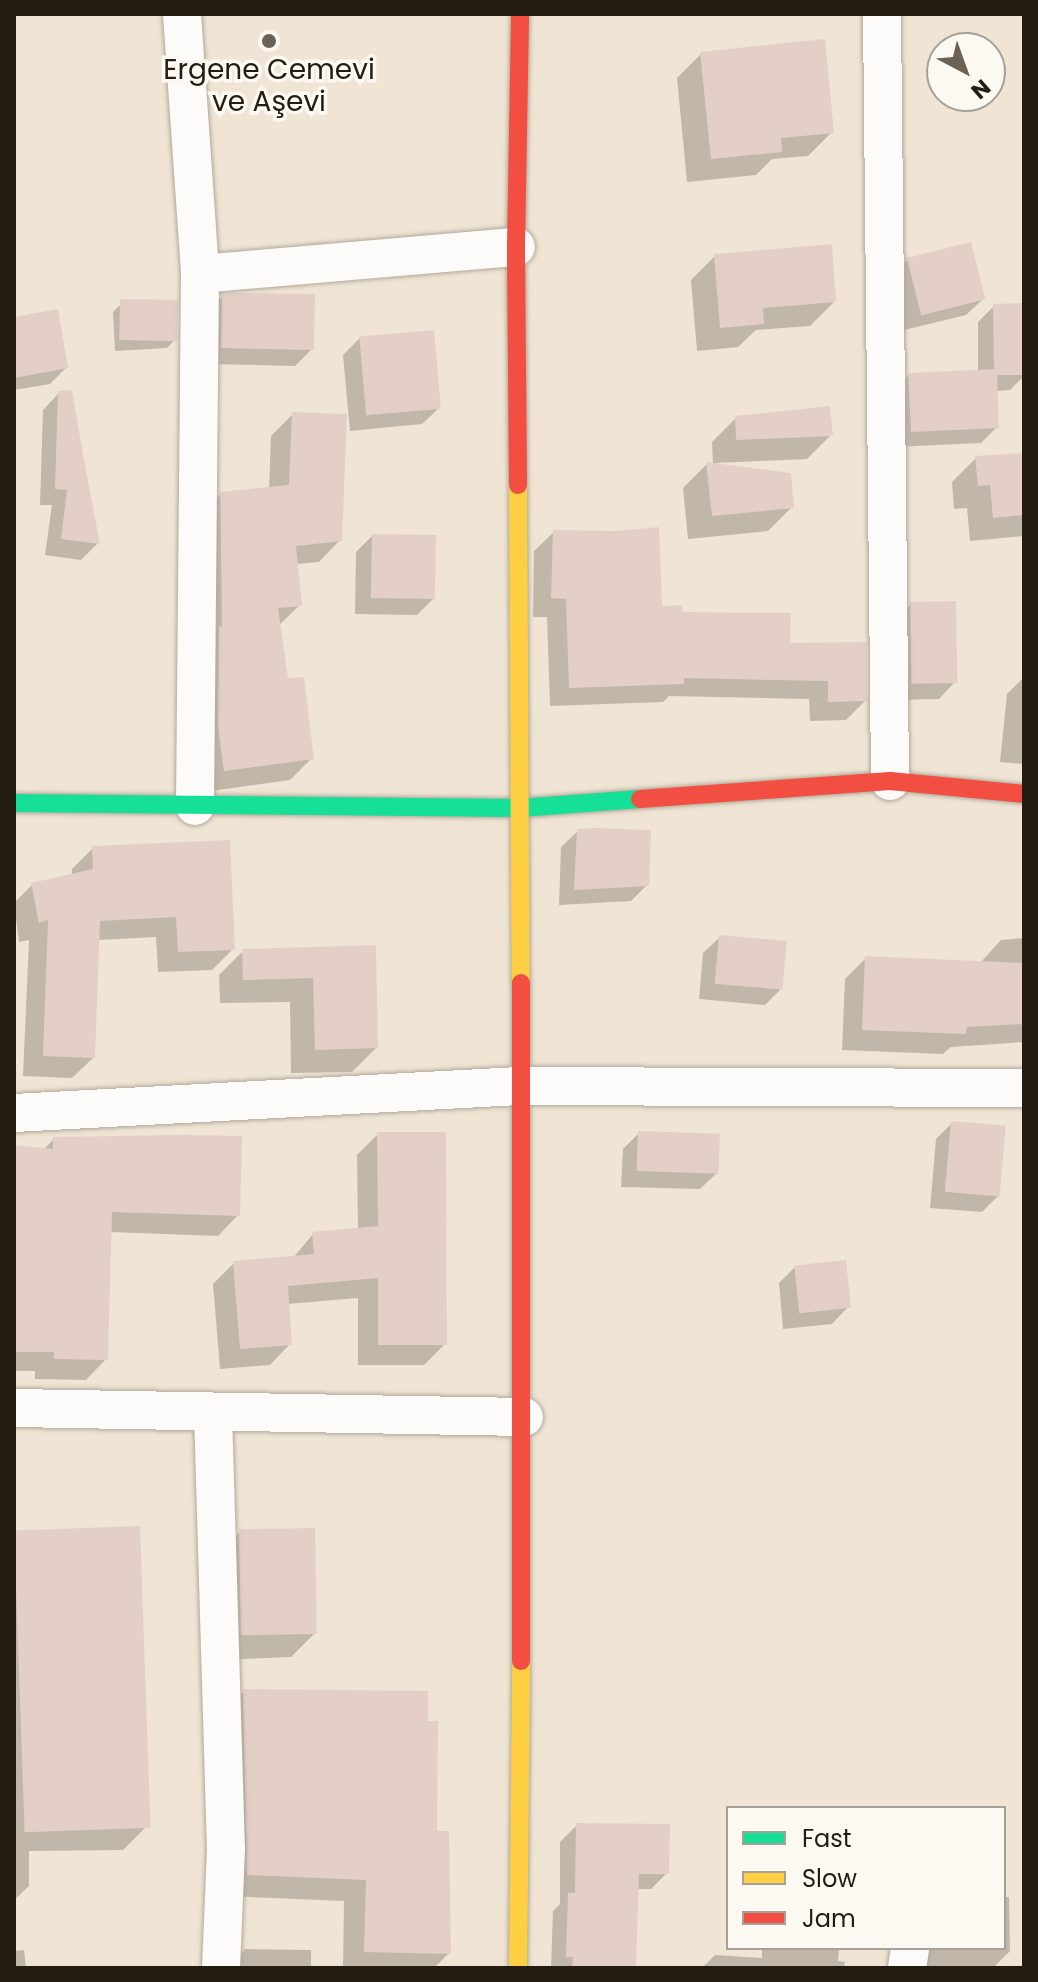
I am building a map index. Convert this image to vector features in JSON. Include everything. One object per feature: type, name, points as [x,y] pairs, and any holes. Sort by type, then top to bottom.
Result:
[{"type":"street","points":[[182,14],[200,274],[195,806]]},
{"type":"street","points":[[518,1968],[524,1417],[519,1086],[516,247],[520,14]]},
{"type":"street","points":[[882,14],[890,781]]},
{"type":"street","points":[[200,274],[516,247]]},
{"type":"street","points":[[14,803],[520,808],[890,781],[1024,794]]},
{"type":"street","points":[[14,1113],[519,1086],[1024,1088]]},
{"type":"street","points":[[14,1408],[524,1417]]},
{"type":"street","points":[[213,1413],[226,1849],[221,1968]]},
{"type":"building","points":[[825,39],[834,133],[781,138],[782,152],[711,159],[700,52]]},
{"type":"building","points":[[971,242],[985,299],[921,315],[907,258]]},
{"type":"building","points":[[832,244],[836,302],[763,308],[764,324],[720,328],[714,254]]},
{"type":"building","points":[[222,294],[315,294],[314,350],[221,348]]},
{"type":"building","points":[[120,299],[178,300],[177,341],[119,340]]},
{"type":"building","points":[[1024,303],[1024,375],[997,375],[999,428],[911,432],[908,373],[994,369],[993,304]]},
{"type":"building","points":[[58,309],[68,368],[14,378],[14,317]]},
{"type":"building","points":[[434,330],[441,409],[366,415],[359,337]]},
{"type":"building","points":[[72,390],[100,544],[61,539],[67,490],[55,489],[58,391]]},
{"type":"building","points":[[830,406],[833,436],[736,440],[735,416]]},
{"type":"building","points":[[292,412],[347,414],[342,541],[296,546],[302,606],[278,608],[288,678],[304,677],[314,759],[224,771],[218,727],[219,627],[222,626],[220,492],[289,485]]},
{"type":"building","points":[[1024,453],[1024,515],[993,518],[990,485],[978,486],[975,456]]},
{"type":"building","points":[[706,462],[791,473],[794,508],[712,516]]},
{"type":"building","points":[[659,527],[662,606],[682,605],[682,612],[791,613],[790,643],[867,642],[867,701],[828,702],[828,681],[684,678],[684,684],[569,688],[566,599],[551,598],[553,530],[616,531]]},
{"type":"building","points":[[372,534],[436,535],[435,599],[371,598]]},
{"type":"building","points":[[956,601],[957,683],[911,684],[910,602]]},
{"type":"building","points":[[577,829],[651,830],[649,886],[574,890]]},
{"type":"building","points":[[230,840],[235,950],[178,952],[176,917],[100,921],[95,1058],[43,1056],[48,920],[39,923],[31,883],[93,869],[92,846]]},
{"type":"building","points":[[719,935],[787,941],[782,990],[715,984]]},
{"type":"building","points":[[376,945],[378,1048],[315,1050],[313,978],[243,980],[242,949]]},
{"type":"building","points":[[865,956],[1024,963],[1024,1024],[967,1027],[966,1034],[862,1030]]},
{"type":"building","points":[[951,1121],[1006,1126],[1000,1197],[945,1192]]},
{"type":"building","points":[[638,1131],[720,1134],[719,1174],[637,1171]]},
{"type":"building","points":[[377,1132],[446,1132],[447,1345],[378,1345],[378,1278],[288,1286],[292,1345],[240,1349],[233,1261],[314,1254],[312,1232],[378,1226]]},
{"type":"building","points":[[242,1136],[240,1216],[112,1212],[108,1360],[54,1359],[54,1352],[14,1352],[14,1145],[53,1149],[53,1137]]},
{"type":"building","points":[[846,1260],[851,1308],[799,1313],[794,1265]]},
{"type":"building","points":[[140,1526],[151,1828],[25,1832],[14,1530]]},
{"type":"building","points":[[315,1528],[317,1634],[241,1635],[239,1529]]},
{"type":"building","points":[[243,1689],[428,1691],[428,1721],[438,1721],[437,1831],[449,1831],[451,1954],[364,1952],[366,1880],[247,1875]]},
{"type":"building","points":[[576,1823],[670,1824],[669,1874],[639,1874],[636,1968],[572,1968],[573,1957],[566,1957],[568,1893],[575,1893]]},
{"type":"traffic: fast","points":[[14,803],[520,808],[640,799]]},
{"type":"traffic: slow","points":[[518,485],[521,983]]},
{"type":"traffic: slow","points":[[518,1968],[521,1661]]},
{"type":"traffic: jam","points":[[518,485],[516,247],[520,14]]},
{"type":"traffic: jam","points":[[640,799],[890,781],[1024,794]]},
{"type":"traffic: jam","points":[[521,983],[521,1661]]},
{"type":"place","name":"Ergene Cemevi ve Aşevi","points":[[269,41]]}]
